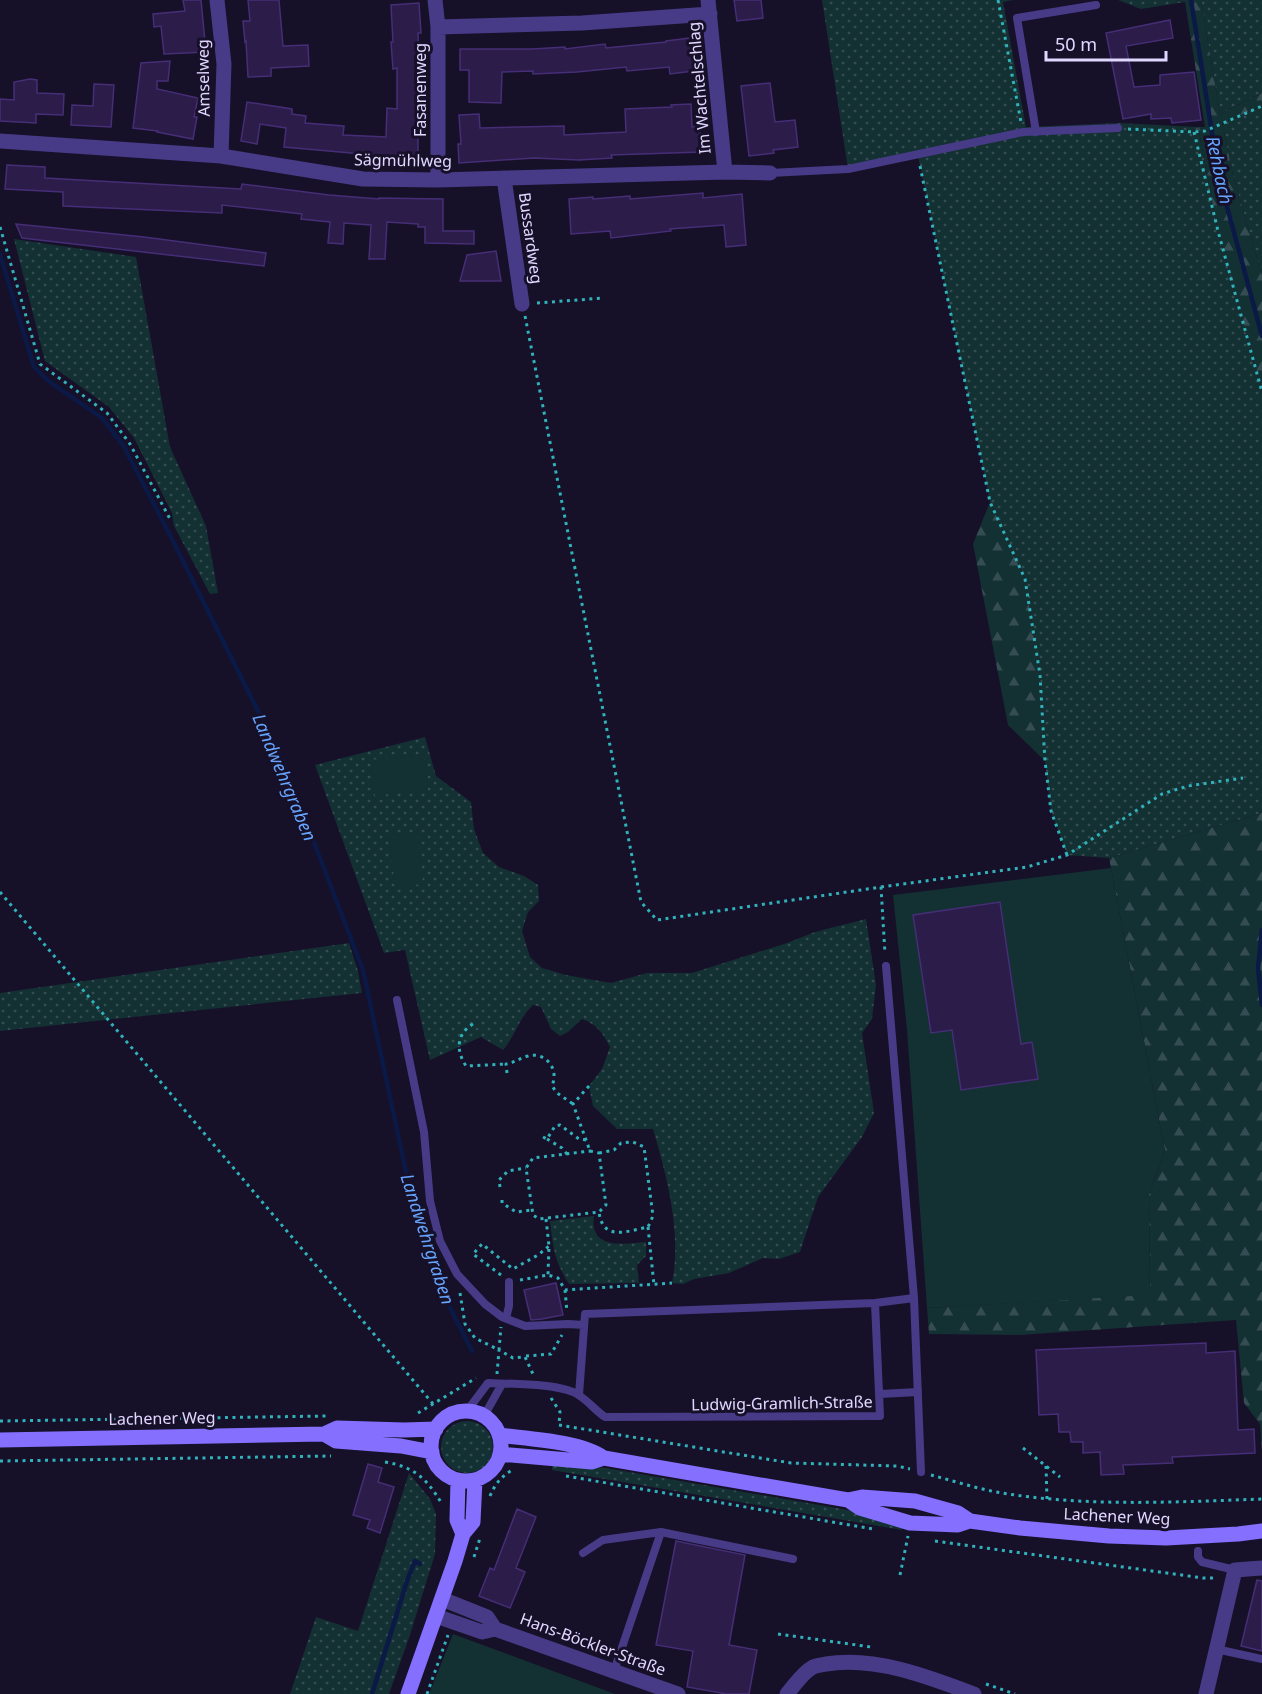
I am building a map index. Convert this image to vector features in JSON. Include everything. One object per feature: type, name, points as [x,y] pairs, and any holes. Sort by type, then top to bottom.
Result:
[{"type":"main road","points":[[467,1411],[484,1416],[491,1421],[500,1435],[500,1454],[497,1463],[491,1471],[475,1480],[458,1480],[448,1476],[435,1462],[432,1452],[431,1444],[436,1429],[449,1416],[457,1412],[467,1411]]},
{"type":"main road","name":"Lachener Weg","points":[[0,1440],[324,1434],[337,1428],[436,1429]]},
{"type":"main road","name":"Lachener Weg","points":[[324,1434],[336,1441],[401,1446],[432,1452]]},
{"type":"main road","name":"Lachener Weg","points":[[500,1435],[593,1451],[604,1458],[848,1500],[862,1497],[915,1501],[958,1513],[970,1521],[1020,1528],[1166,1538],[1262,1531]]},
{"type":"main road","name":"Lachener Weg","points":[[500,1454],[592,1461],[604,1458]]},
{"type":"main road","points":[[458,1480],[457,1520],[463,1534]]},
{"type":"main road","points":[[408,1694],[463,1534],[473,1522],[475,1480]]},
{"type":"main road","name":"Lachener Weg","points":[[848,1500],[860,1508],[910,1523],[958,1525],[970,1521]]},
{"type":"street","name":"Amselweg","points":[[217,0],[224,64],[221,156]]},
{"type":"street","name":"Fasanenweg","points":[[435,0],[438,27],[438,180]]},
{"type":"street","points":[[438,27],[582,23],[709,7]]},
{"type":"street","name":"Im Wachtelschlag","points":[[709,7],[725,172]]},
{"type":"street","name":"Sägmühlweg","points":[[0,141],[221,156],[363,179],[438,180],[725,172],[770,173]]},
{"type":"street","name":"Bussardweg","points":[[504,178],[522,304]]},
{"type":"street","points":[[1206,1694],[1235,1570],[1262,1568]]},
{"type":"street","name":"Hans-Böckler-Straße","points":[[442,1599],[487,1617],[495,1629]]},
{"type":"street","name":"Hans-Böckler-Straße","points":[[436,1616],[482,1632],[495,1629],[678,1694]]},
{"type":"street","points":[[787,1694],[814,1666],[838,1662],[862,1663],[909,1671],[974,1694]]},
{"type":"lane","points":[[1036,132],[1017,18],[1096,5]]},
{"type":"lane","points":[[770,173],[848,169],[1023,132],[1118,128]]},
{"type":"lane","points":[[886,966],[914,1298],[921,1472]]},
{"type":"lane","points":[[397,1000],[424,1132],[430,1201],[440,1241],[457,1274],[485,1304],[504,1317],[525,1326],[584,1325]]},
{"type":"lane","points":[[504,1317],[509,1306],[509,1282]]},
{"type":"lane","points":[[579,1395],[585,1314],[875,1302],[914,1298]]},
{"type":"lane","name":"Ludwig-Gramlich-Straße","points":[[467,1411],[488,1383],[550,1386],[579,1395],[605,1418],[880,1416],[875,1302]]},
{"type":"lane","points":[[484,1416],[502,1384]]},
{"type":"lane","points":[[880,1394],[918,1392]]},
{"type":"lane","points":[[614,1671],[661,1532]]},
{"type":"lane","points":[[583,1553],[603,1540],[661,1532],[793,1559]]},
{"type":"lane","points":[[1198,1551],[1198,1557],[1202,1562],[1235,1570]]},
{"type":"lane","points":[[1216,1650],[1262,1659]]},
{"type":"path","points":[[998,0],[1023,132]]},
{"type":"path","points":[[1118,128],[1205,131],[1262,106]]},
{"type":"path","points":[[1194,132],[1218,231],[1262,392]]},
{"type":"path","points":[[917,156],[990,502],[1025,579],[1040,675],[1045,762],[1051,811],[1067,855]]},
{"type":"path","points":[[0,227],[40,364],[107,413],[130,444],[170,519]]},
{"type":"path","points":[[604,298],[522,304],[641,902],[657,920],[1027,867],[1067,855],[1162,794],[1188,786],[1243,778]]},
{"type":"path","points":[[881,887],[886,966]]},
{"type":"path","points":[[0,892],[434,1405]]},
{"type":"path","points":[[473,1024],[461,1034],[459,1045],[461,1059],[466,1066],[513,1063],[526,1056],[534,1055],[542,1057],[553,1068],[555,1076],[552,1086],[557,1093],[573,1104],[590,1151]]},
{"type":"path","points":[[506,1064],[507,1073]]},
{"type":"path","points":[[573,1104],[589,1086]]},
{"type":"path","points":[[567,1154],[562,1148],[545,1138],[555,1126],[560,1125],[579,1139],[586,1140]]},
{"type":"path","points":[[599,1153],[606,1205],[599,1212],[546,1219],[539,1219],[532,1215],[526,1168],[533,1158],[590,1151],[599,1153],[614,1150],[621,1143],[633,1142],[645,1147],[653,1216],[648,1227],[654,1285]]},
{"type":"path","points":[[500,1187],[500,1180],[508,1171],[526,1168]]},
{"type":"path","points":[[502,1200],[502,1203],[516,1212],[532,1210]]},
{"type":"path","points":[[599,1212],[601,1224],[606,1230],[615,1233],[648,1227]]},
{"type":"path","points":[[546,1219],[549,1246],[548,1275]]},
{"type":"path","points":[[525,1357],[551,1354],[568,1324],[565,1290],[558,1278],[548,1275],[509,1282],[473,1254],[482,1244],[513,1269],[549,1246]]},
{"type":"path","points":[[457,1274],[465,1324],[475,1338],[499,1350],[504,1317]]},
{"type":"path","points":[[565,1290],[672,1283]]},
{"type":"path","points":[[413,1414],[420,1413],[434,1405],[484,1373]]},
{"type":"path","points":[[0,1421],[329,1416]]},
{"type":"path","points":[[559,1425],[791,1463],[897,1466],[999,1493],[1047,1499],[1148,1503],[1262,1499]]},
{"type":"path","points":[[1023,1448],[1060,1477]]},
{"type":"path","points":[[0,1461],[332,1456]]},
{"type":"path","points":[[398,1464],[418,1474],[432,1486],[443,1506]]},
{"type":"path","points":[[1046,1466],[1047,1499]]},
{"type":"path","points":[[490,1497],[494,1485],[514,1469]]},
{"type":"path","points":[[562,1476],[570,1477]]},
{"type":"path","points":[[471,1564],[481,1534]]},
{"type":"path","points":[[427,1694],[452,1622]]},
{"type":"green space","points":[[822,0],[1013,0],[1003,2],[1026,127],[1118,123],[1198,127],[1218,231],[1262,392],[1262,813],[1109,858],[1067,855],[1051,811],[1045,761],[1040,675],[1025,579],[990,502],[918,156],[848,169]]},
{"type":"green space","points":[[1118,0],[1176,0],[1185,2],[1141,9]]},
{"type":"green space","points":[[1176,0],[1201,0],[1220,114],[1262,93],[1262,106],[1222,123],[1233,175],[1262,276],[1262,392],[1218,231],[1198,127],[1205,127],[1185,2]]},
{"type":"green space","points":[[1201,0],[1262,0],[1262,93],[1220,114]]},
{"type":"green space","points":[[1262,106],[1262,276],[1233,175],[1222,123]]},
{"type":"green space","points":[[14,239],[136,257],[170,447],[206,526],[218,593],[210,594],[174,526],[172,513],[134,438],[109,407],[45,361]]},
{"type":"green space","points":[[990,502],[1025,579],[1040,675],[1045,761],[1008,725],[973,544]]},
{"type":"green space","points":[[425,737],[436,776],[471,802],[474,829],[483,853],[499,867],[524,876],[538,885],[539,901],[528,912],[522,931],[530,957],[542,968],[611,983],[647,973],[692,973],[815,932],[866,919],[876,985],[872,1019],[862,1033],[874,1113],[862,1137],[818,1197],[800,1252],[779,1259],[763,1258],[729,1273],[694,1279],[683,1284],[672,1283],[675,1245],[672,1205],[653,1129],[617,1129],[593,1106],[589,1086],[602,1069],[610,1047],[599,1030],[587,1021],[582,1019],[560,1036],[551,1029],[541,1007],[533,1005],[503,1050],[481,1037],[430,1060],[405,950],[384,953],[315,765]]},
{"type":"green space","points":[[424,754],[428,789],[375,796],[370,760]]},
{"type":"green space","points":[[1262,813],[1262,1451],[1260,1424],[1244,1403],[1236,1320],[1020,1335],[929,1334],[927,1308],[1150,1294],[1149,1194],[1165,1151],[1109,858]]},
{"type":"green space","points":[[418,833],[423,884],[395,887],[389,835]]},
{"type":"green space","points":[[1111,868],[1165,1151],[1149,1194],[1150,1295],[927,1308],[907,1030],[893,895]]},
{"type":"green space","points":[[349,943],[362,993],[0,1031],[0,993]]},
{"type":"green space","points":[[594,1216],[594,1227],[602,1240],[618,1244],[646,1242],[646,1256],[637,1265],[639,1283],[569,1284],[555,1254],[550,1221]]},
{"type":"green space","points":[[462,1421],[472,1421],[486,1428],[493,1447],[486,1466],[472,1473],[462,1473],[452,1469],[445,1462],[441,1452],[441,1442],[445,1432],[452,1425]]},
{"type":"green space","points":[[552,1464],[606,1468],[865,1513],[902,1526],[902,1530],[552,1470]]},
{"type":"green space","points":[[409,1473],[430,1499],[436,1514],[435,1554],[389,1694],[290,1694],[316,1617],[358,1631]]},
{"type":"green space","points":[[453,1634],[615,1694],[429,1694]]},
{"type":"building","points":[[183,0],[201,0],[206,52],[164,54],[161,26],[154,27],[153,14],[185,11]]},
{"type":"building","points":[[248,0],[279,0],[283,46],[308,45],[309,66],[271,68],[271,76],[248,77],[243,21],[250,21]]},
{"type":"building","points":[[734,0],[761,0],[763,18],[737,21]]},
{"type":"building","points":[[419,3],[421,33],[418,33],[420,98],[418,157],[362,155],[284,147],[286,128],[260,124],[257,144],[241,141],[247,102],[292,109],[292,114],[306,116],[305,123],[344,126],[343,135],[386,137],[387,108],[397,109],[397,68],[393,69],[391,5]]},
{"type":"building","points":[[1170,20],[1173,38],[1126,46],[1134,87],[1160,85],[1160,75],[1194,72],[1201,120],[1172,123],[1171,118],[1151,119],[1151,114],[1123,119],[1106,33]]},
{"type":"building","points":[[697,37],[701,70],[670,74],[669,67],[627,71],[626,67],[533,74],[533,71],[502,72],[501,103],[469,102],[469,70],[460,70],[460,49],[565,47],[565,49],[605,44],[606,48]]},
{"type":"building","points":[[170,61],[168,81],[157,81],[157,89],[198,98],[193,139],[133,128],[141,63]]},
{"type":"building","points":[[37,80],[37,93],[64,94],[63,115],[36,114],[36,123],[0,121],[0,99],[14,100],[14,82]]},
{"type":"building","points":[[770,83],[775,122],[795,120],[798,147],[749,156],[741,86]]},
{"type":"building","points":[[94,84],[114,85],[111,127],[71,125],[72,105],[93,106]]},
{"type":"building","points":[[691,104],[692,127],[700,126],[701,152],[611,155],[612,158],[579,160],[534,158],[459,163],[458,144],[461,144],[459,115],[479,114],[480,128],[564,126],[564,135],[626,132],[625,109]]},
{"type":"building","points":[[7,165],[45,167],[45,178],[241,189],[242,184],[379,199],[443,199],[443,231],[474,231],[474,244],[425,243],[425,227],[418,227],[418,224],[387,222],[385,259],[369,259],[371,225],[344,223],[343,244],[328,243],[330,222],[301,219],[302,214],[222,205],[222,213],[63,206],[63,192],[5,189]]},
{"type":"building","points":[[703,193],[703,198],[742,194],[746,245],[726,247],[724,225],[670,229],[671,231],[611,238],[610,231],[571,234],[569,199],[630,196],[630,199]]},
{"type":"building","points":[[16,224],[144,237],[266,253],[264,266],[22,238]]},
{"type":"building","points":[[496,251],[501,281],[460,281],[467,255]]},
{"type":"building","points":[[1000,902],[1021,1044],[1032,1042],[1038,1079],[961,1090],[952,1030],[931,1033],[913,915]]},
{"type":"building","points":[[556,1283],[563,1315],[531,1320],[524,1290]]},
{"type":"building","points":[[1206,1343],[1206,1353],[1235,1351],[1238,1430],[1254,1429],[1255,1453],[1172,1457],[1173,1463],[1123,1465],[1124,1474],[1101,1475],[1100,1452],[1083,1453],[1083,1442],[1071,1442],[1070,1432],[1059,1432],[1058,1414],[1039,1415],[1036,1350]]},
{"type":"building","points":[[368,1464],[382,1468],[378,1482],[394,1487],[380,1533],[367,1528],[370,1520],[353,1515]]},
{"type":"building","points":[[517,1509],[536,1517],[516,1568],[525,1572],[510,1608],[479,1596],[490,1568],[494,1570]]},
{"type":"building","points":[[676,1541],[745,1555],[729,1645],[757,1650],[749,1694],[727,1694],[687,1687],[693,1651],[656,1645]]},
{"type":"building","points":[[1257,1580],[1262,1581],[1262,1651],[1241,1646]]},
{"type":"waterway","name":"Rehbach","points":[[1191,0],[1219,177],[1262,336]]},
{"type":"waterway","name":"Landwehrgraben","points":[[0,254],[34,367],[47,380],[102,418],[123,445],[282,759],[363,970],[407,1177],[440,1288],[472,1351]]},
{"type":"waterway","name":"Rehbach","points":[[1262,930],[1258,968],[1262,1005]]},
{"type":"waterway","name":"Landwehrgraben","points":[[372,1694],[407,1581],[415,1561],[420,1564]]}]
